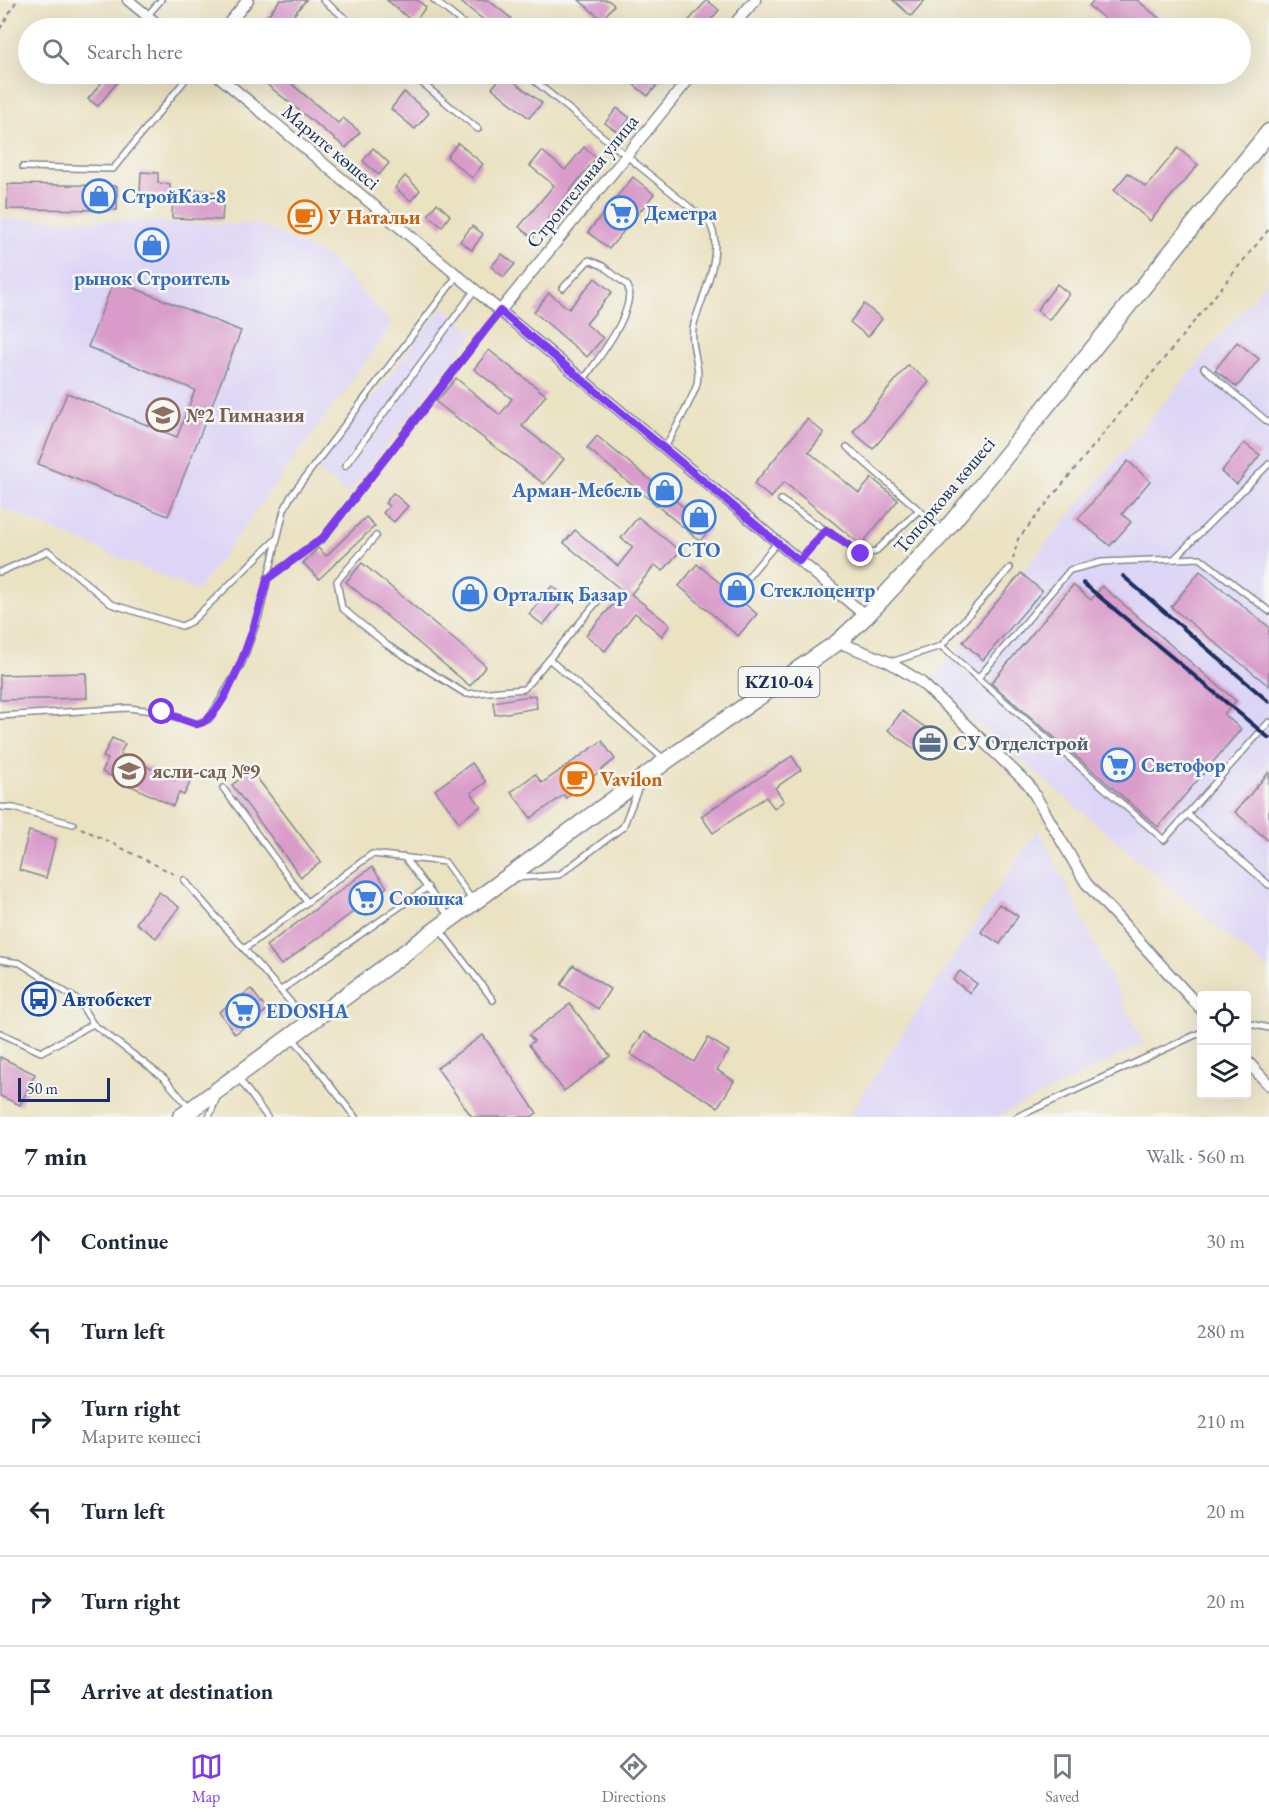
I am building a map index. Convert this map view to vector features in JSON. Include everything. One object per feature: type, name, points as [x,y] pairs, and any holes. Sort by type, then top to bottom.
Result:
[{"type":"highway","name":"Топоркова көшесі","points":[[186,1113],[642,778],[838,642],[866,616],[944,532],[1269,132]]},
{"type":"street","points":[[128,0],[150,18]]},
{"type":"street","points":[[233,18],[248,0]]},
{"type":"street","points":[[738,18],[748,2]]},
{"type":"street","name":"Марите көшесі","points":[[228,84],[866,616]]},
{"type":"street","name":"Строительная улица","points":[[500,311],[685,84]]},
{"type":"street","points":[[838,642],[889,662],[921,682],[1029,785],[1086,883],[1197,1005]]},
{"type":"street","points":[[1251,1065],[1269,1084]]},
{"type":"lane","points":[[147,16],[161,0]]},
{"type":"lane","points":[[322,0],[344,18]]},
{"type":"lane","points":[[434,0],[457,18]]},
{"type":"lane","points":[[23,167],[113,169],[182,84]]},
{"type":"lane","points":[[423,84],[478,129]]},
{"type":"lane","points":[[539,84],[710,223],[715,231],[709,285],[694,325],[691,342],[697,385],[664,449]]},
{"type":"lane","points":[[563,288],[589,260],[603,266],[628,286],[628,306],[623,317],[582,381]]},
{"type":"lane","points":[[0,716],[128,708],[162,712],[197,724],[209,719],[242,663],[259,616],[284,510],[300,480],[457,276]]},
{"type":"lane","points":[[345,466],[474,291]]},
{"type":"lane","points":[[267,579],[323,538],[500,311]]},
{"type":"lane","points":[[1204,368],[1269,423]]},
{"type":"lane","points":[[847,447],[944,532]]},
{"type":"lane","points":[[1174,559],[1269,464]]},
{"type":"lane","points":[[782,500],[861,554],[869,555],[919,510]]},
{"type":"lane","points":[[799,561],[826,530]]},
{"type":"lane","points":[[376,536],[337,580],[342,608],[387,645],[466,694],[524,689],[597,602]]},
{"type":"lane","points":[[0,572],[48,551],[111,604],[182,626],[192,621],[277,538]]},
{"type":"lane","points":[[747,578],[777,543]]},
{"type":"lane","points":[[978,678],[1070,570],[1102,562],[1200,558],[1269,611]]},
{"type":"lane","points":[[889,662],[941,646],[1010,568]]},
{"type":"lane","points":[[941,646],[1164,840],[1269,722]]},
{"type":"lane","points":[[550,660],[666,761]]},
{"type":"lane","points":[[507,878],[559,875],[623,828],[642,778]]},
{"type":"lane","points":[[223,788],[307,902]]},
{"type":"lane","points":[[0,807],[14,808],[73,824]]},
{"type":"lane","points":[[1187,814],[1269,885]]},
{"type":"lane","points":[[244,949],[372,854],[445,862],[475,902]]},
{"type":"lane","points":[[404,857],[428,887],[445,924],[493,999]]},
{"type":"lane","points":[[184,880],[310,1024]]},
{"type":"lane","points":[[280,990],[428,887]]},
{"type":"lane","points":[[0,960],[20,963],[78,1000],[93,1024],[164,1078],[186,1113]]},
{"type":"lane","points":[[0,1033],[41,1052],[93,1024]]},
{"type":"lane","points":[[1251,1024],[1269,1029]]},
{"type":"lane","points":[[1017,1117],[1197,1034]]},
{"type":"lane","points":[[292,1036],[355,1117]]},
{"type":"lane","points":[[237,1076],[267,1117]]},
{"type":"lane","points":[[209,1117],[221,1087]]},
{"type":"path","points":[[0,29],[17,0]]},
{"type":"path","points":[[1010,568],[1018,539],[1269,229]]},
{"type":"path","points":[[73,824],[184,880]]},
{"type":"shaded area","name":"№2 Гимназия","points":[[0,218],[259,225],[328,257],[393,324],[197,591],[0,507]]},
{"type":"shaded area","points":[[1269,279],[1269,971],[929,682]]},
{"type":"shaded area","points":[[443,307],[475,332],[348,494],[316,469]]},
{"type":"shaded area","points":[[1038,828],[1144,1044],[997,1117],[848,1117]]},
{"type":"building","points":[[280,0],[306,0],[291,18],[266,18]]},
{"type":"building","points":[[387,0],[417,0],[426,7],[418,18],[408,18]]},
{"type":"building","points":[[458,0],[488,0],[511,18],[481,18]]},
{"type":"building","points":[[579,0],[608,0],[614,5],[604,18],[600,18]]},
{"type":"building","points":[[707,0],[719,10],[712,18],[691,18]]},
{"type":"building","points":[[893,0],[925,0],[911,16]]},
{"type":"building","points":[[1094,0],[1137,0],[1159,18],[1104,18],[1089,6]]},
{"type":"building","points":[[101,84],[116,84],[98,106],[88,99]]},
{"type":"building","points":[[266,84],[292,84],[338,123],[343,118],[360,132],[346,148]]},
{"type":"building","points":[[495,84],[517,84],[542,103],[529,118],[492,88]]},
{"type":"building","points":[[635,84],[658,84],[648,96]]},
{"type":"building","points":[[404,92],[429,113],[415,129],[391,109]]},
{"type":"building","points":[[617,108],[630,118],[619,133],[605,123]]},
{"type":"building","points":[[458,143],[483,164],[472,178],[447,157]]},
{"type":"building","points":[[584,147],[596,158],[533,238],[519,227],[554,185],[530,166],[542,151],[565,170]]},
{"type":"building","points":[[373,148],[389,163],[379,175],[363,161]]},
{"type":"building","points":[[1178,148],[1198,165],[1150,221],[1114,190],[1128,173],[1146,187]]},
{"type":"building","points":[[141,172],[158,173],[158,183],[170,184],[170,196],[140,195]]},
{"type":"building","points":[[405,176],[420,190],[411,201],[395,188]]},
{"type":"building","name":"Деметра","points":[[633,177],[654,194],[609,249],[588,232]]},
{"type":"building","points":[[8,184],[117,186],[117,210],[7,209]]},
{"type":"building","points":[[173,190],[224,192],[222,220],[172,218]]},
{"type":"building","points":[[437,203],[450,215],[442,227],[428,215]]},
{"type":"building","name":"У Натальи","points":[[300,206],[317,220],[310,227],[294,214]]},
{"type":"building","points":[[472,226],[483,234],[472,250],[460,241]]},
{"type":"building","points":[[502,254],[515,264],[504,277],[491,267]]},
{"type":"building","points":[[595,278],[612,292],[586,324],[603,338],[587,357],[534,312],[549,293],[569,309]]},
{"type":"building","points":[[114,280],[241,331],[168,516],[38,464],[67,393],[177,437],[195,390],[88,347]]},
{"type":"building","points":[[1057,284],[1069,294],[1049,320],[1037,310]]},
{"type":"building","points":[[864,304],[882,319],[868,337],[850,322]]},
{"type":"building","points":[[1237,342],[1259,359],[1237,387],[1215,370]]},
{"type":"building","points":[[489,350],[546,395],[522,426],[564,459],[544,484],[436,402],[456,378],[500,415],[512,399],[474,369]]},
{"type":"building","points":[[908,365],[929,382],[873,449],[853,432]]},
{"type":"building","points":[[807,419],[824,433],[809,452],[859,493],[872,478],[898,500],[861,545],[784,482],[771,498],[754,484]]},
{"type":"building","points":[[597,436],[710,529],[700,541],[587,448]]},
{"type":"building","points":[[1244,443],[1260,455],[1237,484],[1221,472]]},
{"type":"building","points":[[1128,461],[1150,481],[1122,514],[1131,522],[1110,546],[1078,519]]},
{"type":"building","points":[[393,493],[408,506],[394,522],[383,513],[389,506],[385,503]]},
{"type":"building","points":[[366,517],[375,526],[319,579],[303,563],[318,548],[326,556]]},
{"type":"building","points":[[638,517],[680,551],[663,571],[655,565],[631,594],[670,625],[662,636],[635,613],[605,651],[586,635],[624,592],[564,543],[575,530],[618,566],[633,547],[621,538]]},
{"type":"building","points":[[362,563],[486,666],[470,686],[346,582]]},
{"type":"building","points":[[697,564],[757,614],[738,636],[679,586]]},
{"type":"building","points":[[1200,571],[1269,627],[1269,686],[1171,607]]},
{"type":"building","points":[[1021,573],[1042,591],[983,660],[963,642]]},
{"type":"building","points":[[1073,585],[1091,600],[1102,586],[1236,701],[1224,714],[1241,729],[1158,827],[991,683]]},
{"type":"building","points":[[552,586],[566,597],[543,625],[529,614]]},
{"type":"building","points":[[86,673],[87,698],[0,700],[0,675]]},
{"type":"building","points":[[535,695],[537,708],[495,715],[493,702]]},
{"type":"building","points":[[902,711],[942,739],[928,759],[888,730]]},
{"type":"building","name":"ясли-сад №9","points":[[112,738],[125,744],[120,754],[175,780],[180,770],[193,776],[184,795],[179,793],[173,806],[102,772],[108,759],[103,757]]},
{"type":"building","points":[[602,741],[615,759],[566,798],[564,795],[531,818],[511,792],[535,774],[542,783]]},
{"type":"building","points":[[792,756],[801,770],[775,788],[784,801],[774,808],[766,797],[713,833],[701,816]]},
{"type":"building","points":[[472,763],[486,782],[471,793],[481,806],[459,822],[435,790]]},
{"type":"building","points":[[251,770],[321,862],[301,877],[232,785]]},
{"type":"building","points":[[1269,772],[1269,841],[1235,812]]},
{"type":"building","points":[[29,831],[56,839],[46,878],[19,870]]},
{"type":"building","points":[[372,867],[387,887],[281,965],[266,946]]},
{"type":"building","points":[[159,892],[179,907],[156,938],[136,923]]},
{"type":"building","points":[[999,904],[1018,916],[1000,944],[981,932]]},
{"type":"building","points":[[573,965],[610,989],[598,1009],[561,985]]},
{"type":"building","points":[[960,971],[977,984],[970,993],[953,980]]},
{"type":"building","name":"EDOSHA","points":[[251,989],[267,1010],[235,1034],[219,1012]]},
{"type":"building","points":[[570,1004],[610,1056],[564,1091],[529,1045],[534,1041],[529,1035]]},
{"type":"building","points":[[644,1032],[694,1062],[708,1038],[729,1051],[717,1070],[734,1081],[718,1107],[630,1054]]},
{"type":"building","points":[[483,1035],[537,1113],[531,1117],[472,1117],[437,1068]]},
{"type":"building","points":[[0,1057],[35,1074],[20,1105],[0,1096]]},
{"type":"railway","points":[[1123,576],[1269,702]]},
{"type":"railway","points":[[1083,583],[1269,738]]},
{"type":"place","name":"СтройКаз-8","points":[[99,196]]},
{"type":"place","name":"Деметра","points":[[621,213]]},
{"type":"place","name":"У Натальи","points":[[305,217]]},
{"type":"place","name":"рынок Строитель","points":[[152,245]]},
{"type":"place","name":"№2 Гимназия","points":[[163,415]]},
{"type":"place","name":"Арман-Мебель","points":[[665,490]]},
{"type":"place","name":"СТО","points":[[699,517]]},
{"type":"place","name":"Стеклоцентр","points":[[737,590]]},
{"type":"place","name":"Орталық Базар","points":[[470,594]]},
{"type":"place","name":"СУ Отделстрой","points":[[930,743]]},
{"type":"place","name":"Светофор","points":[[1118,765]]},
{"type":"place","name":"ясли-сад №9","points":[[129,771]]},
{"type":"place","name":"Vavilon","points":[[577,779]]},
{"type":"place","name":"Союшка","points":[[366,898]]},
{"type":"place","name":"Автобекет","points":[[39,999]]},
{"type":"place","name":"EDOSHA","points":[[243,1011]]},
{"type":"route","points":[[162,712],[197,724],[209,719],[242,663],[259,616],[267,579],[323,538],[500,311],[799,561],[826,530],[861,554]]}]
